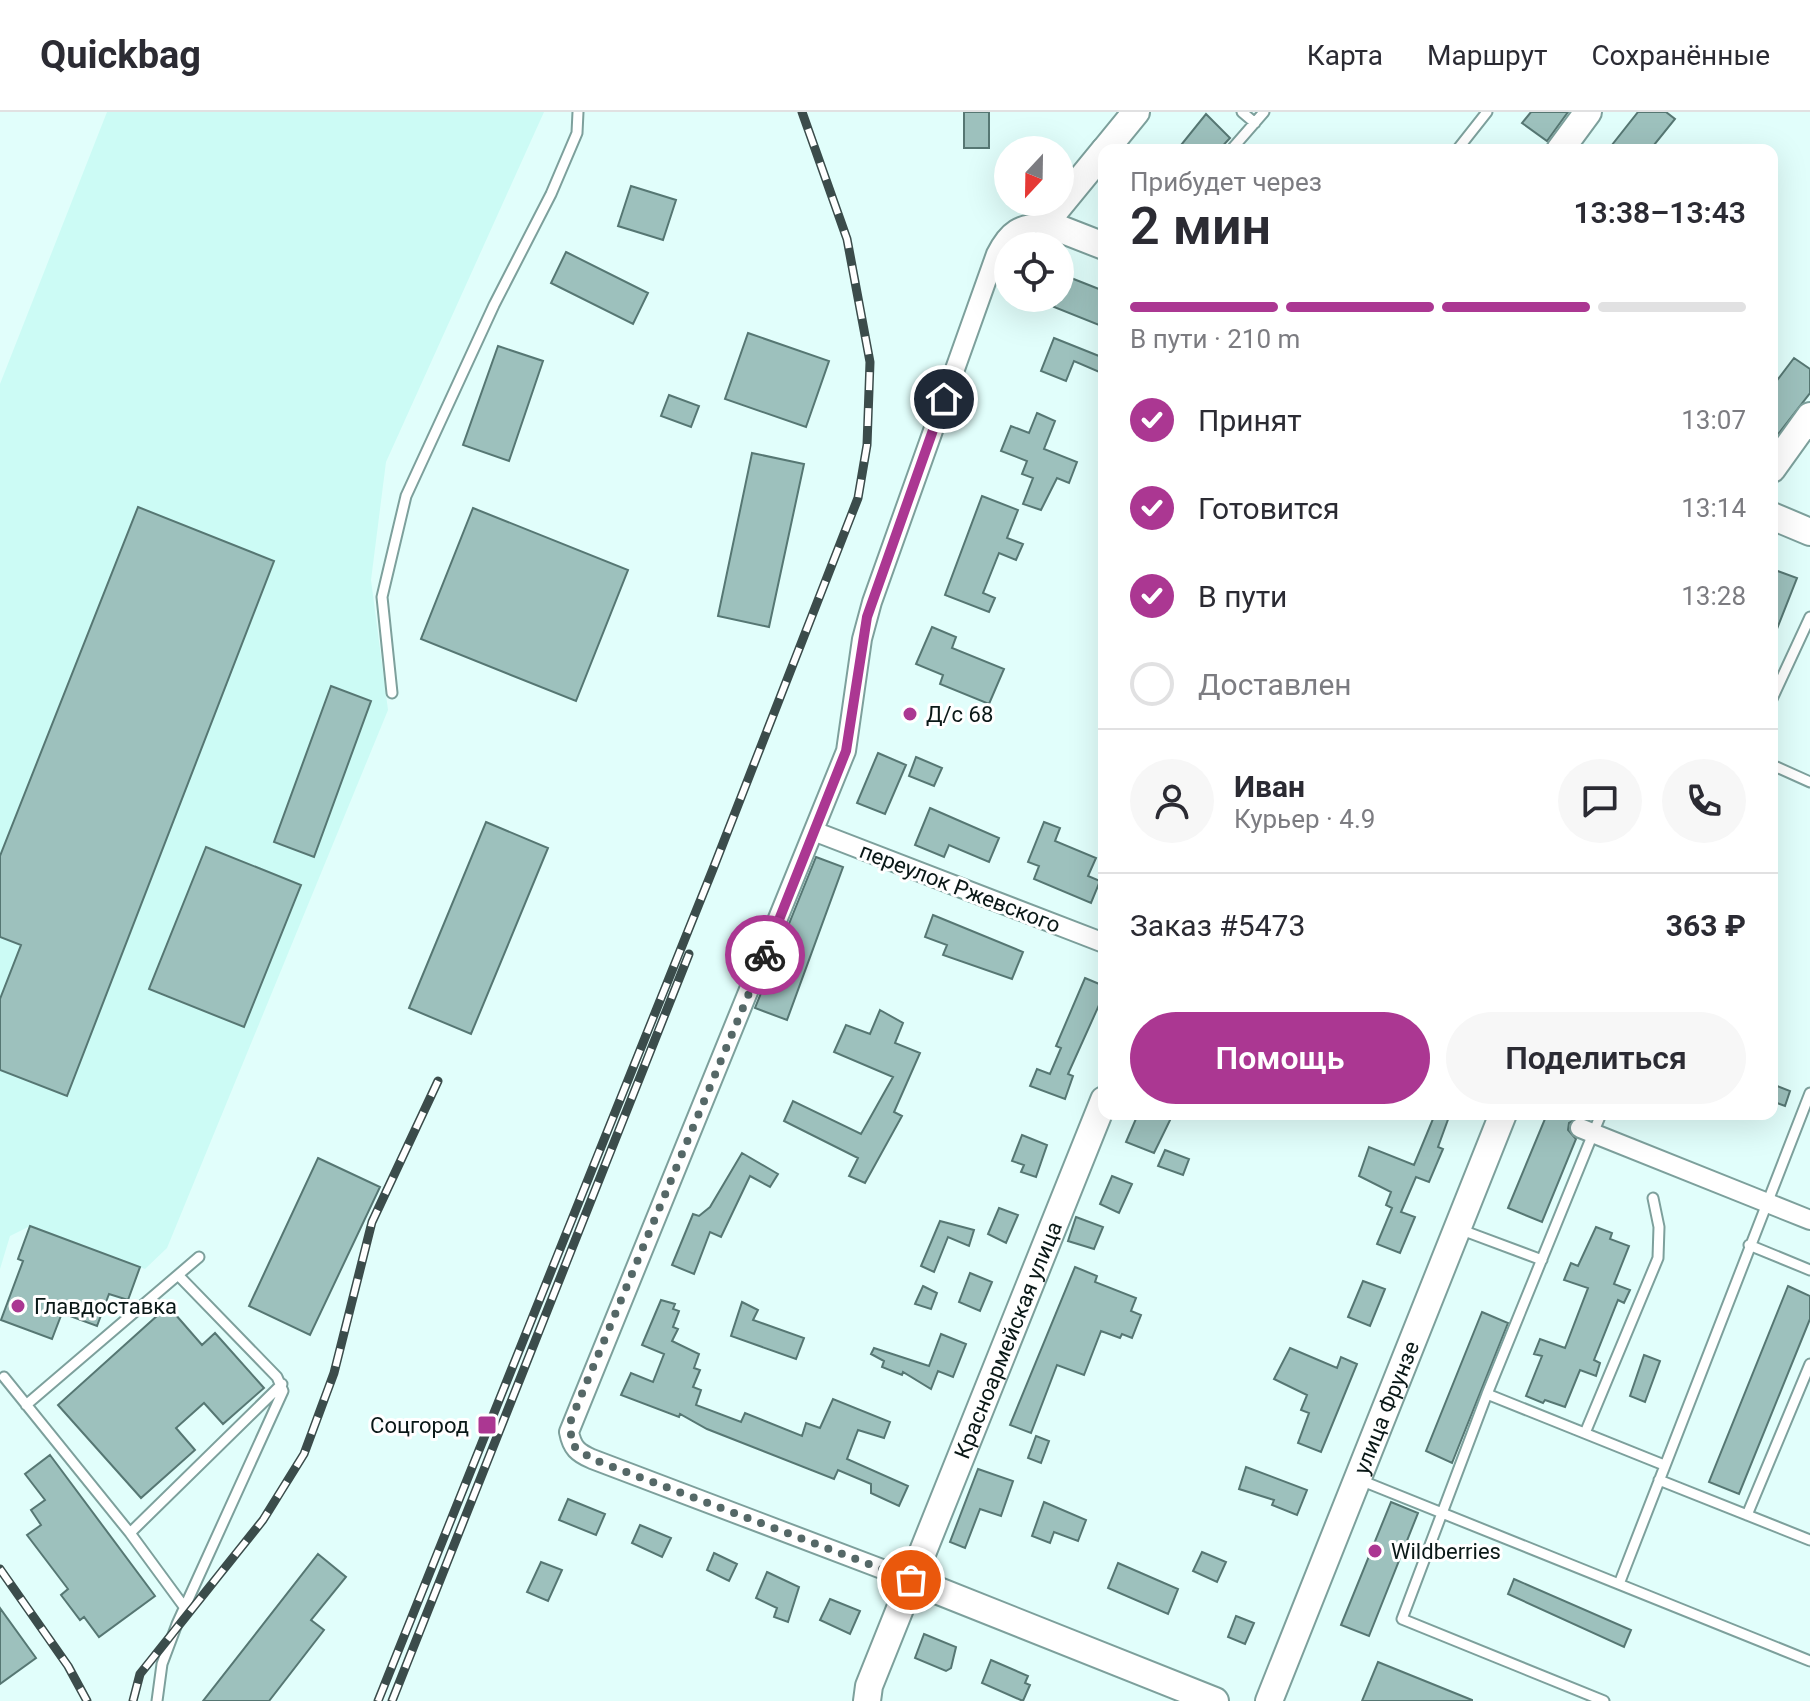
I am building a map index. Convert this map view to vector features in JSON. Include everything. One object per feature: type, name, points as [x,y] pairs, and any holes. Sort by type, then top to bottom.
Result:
[{"type":"street","points":[[1110,144],[1136,112]]},
{"type":"street","points":[[1564,144],[1588,112]]},
{"type":"street","points":[[1045,223],[1098,158]]},
{"type":"street","points":[[1098,244],[1045,223],[1024,223],[1015,228],[996,254],[872,602],[854,686],[846,751],[816,832],[571,1420],[571,1444],[592,1459],[911,1580],[1215,1701]]},
{"type":"street","points":[[1778,461],[1810,416]]},
{"type":"street","points":[[1778,519],[1810,532]]},
{"type":"street","name":"переулок Ржевского","points":[[816,832],[1098,941]]},
{"type":"street","name":"Красноармейская улица","points":[[867,1701],[869,1686],[1098,1115]]},
{"type":"street","name":"улица Фрунзе","points":[[1269,1701],[1501,1120]]},
{"type":"street","points":[[1586,1130],[1810,1220]]},
{"type":"lane","points":[[392,693],[382,597],[406,496],[494,305],[551,194],[577,133],[578,112]]},
{"type":"lane","points":[[1242,112],[1255,123]]},
{"type":"lane","points":[[1236,144],[1264,112]]},
{"type":"lane","points":[[1462,144],[1487,112]]},
{"type":"lane","points":[[1778,686],[1809,616]]},
{"type":"lane","points":[[1778,768],[1810,782]]},
{"type":"lane","points":[[1619,1584],[1810,1093]]},
{"type":"lane","points":[[1595,1120],[1586,1130],[1542,1260],[1487,1394],[1402,1619],[1604,1701]]},
{"type":"lane","points":[[1585,1433],[1658,1258],[1659,1227],[1653,1198]]},
{"type":"lane","points":[[1457,1229],[1542,1260]]},
{"type":"lane","points":[[1749,1245],[1810,1270]]},
{"type":"lane","points":[[26,1405],[199,1257]]},
{"type":"lane","points":[[157,1701],[162,1664],[281,1399],[282,1384],[178,1275]]},
{"type":"lane","points":[[1747,1515],[1810,1364]]},
{"type":"lane","points":[[4,1377],[130,1533],[185,1608]]},
{"type":"lane","points":[[130,1533],[282,1384]]},
{"type":"lane","points":[[1487,1394],[1664,1465]]},
{"type":"lane","points":[[1359,1479],[1810,1661]]},
{"type":"lane","points":[[1659,1480],[1810,1540]]},
{"type":"shaded area","points":[[107,112],[544,112],[386,462],[371,580],[388,710],[167,1248],[145,1269],[30,1226],[10,1236],[0,1269],[0,384]]},
{"type":"building","points":[[964,112],[989,112],[989,148],[964,148]]},
{"type":"building","points":[[1531,112],[1568,112],[1547,141],[1522,123]]},
{"type":"building","points":[[1638,112],[1666,112],[1675,119],[1655,144],[1613,144]]},
{"type":"building","points":[[1206,114],[1230,138],[1224,144],[1182,144]]},
{"type":"building","points":[[631,186],[676,200],[663,240],[618,226]]},
{"type":"building","points":[[566,252],[648,293],[633,324],[551,283]]},
{"type":"building","points":[[1074,279],[1098,289],[1098,325],[1066,312],[1074,312]]},
{"type":"building","points":[[748,333],[829,361],[806,427],[725,399]]},
{"type":"building","points":[[1054,338],[1098,356],[1098,371],[1074,361],[1066,381],[1041,371]]},
{"type":"building","points":[[498,346],[543,361],[509,461],[463,445]]},
{"type":"building","points":[[1794,358],[1810,369],[1810,393],[1778,434],[1778,379]]},
{"type":"building","points":[[669,395],[699,406],[691,427],[661,416]]},
{"type":"building","points":[[1037,413],[1055,421],[1044,449],[1077,462],[1069,483],[1057,478],[1041,510],[1023,504],[1033,478],[1022,474],[1027,461],[1001,451],[1011,426],[1029,433]]},
{"type":"building","points":[[752,453],[804,464],[769,627],[718,616]]},
{"type":"building","points":[[982,496],[1018,510],[1007,538],[1023,544],[1016,560],[999,553],[983,593],[995,598],[989,612],[945,595]]},
{"type":"building","points":[[138,507],[274,561],[67,1096],[0,1070],[0,999],[21,945],[0,937],[0,856]]},
{"type":"building","points":[[473,508],[628,570],[576,701],[421,639]]},
{"type":"building","points":[[1778,571],[1797,578],[1778,626]]},
{"type":"building","points":[[932,627],[956,637],[952,648],[1004,669],[989,704],[940,684],[943,675],[916,664]]},
{"type":"building","points":[[331,686],[371,701],[314,857],[274,842]]},
{"type":"building","points":[[878,753],[906,765],[885,814],[857,803]]},
{"type":"building","points":[[916,757],[942,768],[934,786],[909,776]]},
{"type":"building","points":[[930,808],[999,838],[989,862],[949,845],[944,857],[915,845]]},
{"type":"building","points":[[486,822],[548,848],[471,1034],[409,1008]]},
{"type":"building","points":[[1044,822],[1060,828],[1055,841],[1096,858],[1088,876],[1098,880],[1091,903],[1034,879],[1039,866],[1028,862]]},
{"type":"building","points":[[206,847],[301,885],[244,1027],[149,989]]},
{"type":"building","points":[[816,857],[843,867],[787,1020],[755,1008]]},
{"type":"building","points":[[933,915],[1023,952],[1012,979],[943,955],[947,945],[925,937]]},
{"type":"building","points":[[1085,978],[1098,983],[1098,1007],[1068,1074],[1073,1076],[1065,1099],[1030,1086],[1037,1069],[1050,1074],[1061,1048],[1056,1046]]},
{"type":"building","points":[[880,1010],[903,1023],[895,1043],[920,1053],[894,1112],[902,1116],[865,1183],[849,1176],[858,1158],[784,1121],[793,1101],[861,1134],[893,1077],[834,1052],[846,1025],[870,1034]]},
{"type":"building","points":[[1778,1086],[1790,1091],[1785,1106],[1778,1103]]},
{"type":"building","points":[[1135,1120],[1170,1120],[1154,1153],[1126,1142]]},
{"type":"building","points":[[1433,1120],[1448,1120],[1438,1147],[1443,1149],[1429,1182],[1416,1177],[1401,1212],[1415,1217],[1400,1253],[1377,1244],[1392,1208],[1386,1205],[1391,1192],[1359,1176],[1369,1147],[1414,1165]]},
{"type":"building","points":[[1545,1120],[1575,1120],[1569,1123],[1568,1130],[1576,1139],[1542,1222],[1508,1208]]},
{"type":"building","points":[[1022,1135],[1047,1145],[1036,1177],[1021,1172],[1024,1165],[1012,1161]]},
{"type":"building","points":[[1165,1150],[1189,1159],[1183,1175],[1158,1166]]},
{"type":"building","points":[[742,1153],[778,1174],[770,1187],[750,1176],[721,1237],[710,1232],[694,1274],[672,1265],[693,1214],[699,1216],[710,1207]]},
{"type":"building","points":[[318,1158],[380,1187],[310,1335],[249,1306]]},
{"type":"building","points":[[1112,1176],[1132,1184],[1119,1213],[1100,1204]]},
{"type":"building","points":[[999,1208],[1018,1215],[1006,1243],[988,1234]]},
{"type":"building","points":[[1076,1217],[1103,1227],[1094,1249],[1068,1241]]},
{"type":"building","points":[[940,1221],[974,1230],[969,1246],[948,1237],[934,1272],[921,1266]]},
{"type":"building","points":[[30,1226],[140,1267],[128,1300],[109,1294],[97,1326],[62,1313],[52,1339],[1,1320],[23,1261],[18,1259]]},
{"type":"building","points":[[1596,1227],[1612,1233],[1610,1239],[1629,1246],[1614,1284],[1630,1290],[1624,1303],[1618,1300],[1594,1360],[1600,1363],[1596,1376],[1580,1370],[1565,1407],[1545,1400],[1543,1403],[1526,1396],[1542,1356],[1534,1354],[1540,1339],[1565,1348],[1588,1288],[1564,1280],[1571,1263],[1578,1266]]},
{"type":"building","points":[[1075,1267],[1097,1276],[1095,1282],[1136,1298],[1131,1311],[1141,1315],[1132,1338],[1122,1334],[1120,1338],[1101,1331],[1084,1375],[1057,1365],[1031,1433],[1010,1425]]},
{"type":"building","points":[[970,1273],[992,1282],[980,1311],[959,1302]]},
{"type":"building","points":[[1363,1281],[1385,1289],[1370,1326],[1348,1317]]},
{"type":"building","points":[[923,1286],[937,1293],[931,1309],[915,1304]]},
{"type":"building","points":[[1788,1286],[1810,1296],[1810,1319],[1739,1494],[1709,1482]]},
{"type":"building","points":[[661,1300],[675,1304],[673,1309],[679,1311],[673,1327],[678,1329],[672,1341],[699,1354],[694,1368],[700,1370],[693,1387],[701,1390],[696,1405],[741,1422],[745,1413],[802,1436],[806,1423],[820,1428],[833,1399],[890,1422],[884,1438],[858,1430],[847,1459],[908,1486],[899,1506],[871,1493],[871,1484],[838,1470],[834,1479],[707,1429],[680,1414],[679,1417],[621,1395],[631,1373],[653,1382],[664,1354],[642,1345]]},
{"type":"building","points":[[742,1302],[758,1310],[753,1320],[804,1338],[796,1359],[731,1336]]},
{"type":"building","points":[[168,1306],[202,1345],[215,1333],[264,1388],[223,1424],[204,1403],[176,1428],[195,1450],[141,1498],[58,1405]]},
{"type":"building","points":[[1482,1312],[1508,1323],[1452,1463],[1426,1451]]},
{"type":"building","points":[[941,1334],[966,1344],[953,1377],[938,1371],[931,1389],[903,1372],[902,1375],[882,1367],[884,1361],[871,1354],[874,1348],[929,1366]]},
{"type":"building","points":[[1290,1348],[1337,1368],[1341,1357],[1357,1364],[1321,1452],[1298,1443],[1309,1413],[1301,1410],[1307,1395],[1274,1379]]},
{"type":"building","points":[[1644,1355],[1660,1361],[1645,1402],[1630,1396]]},
{"type":"building","points":[[1036,1436],[1049,1441],[1041,1463],[1028,1458]]},
{"type":"building","points":[[50,1455],[155,1596],[99,1637],[84,1617],[80,1620],[61,1595],[68,1589],[27,1535],[41,1525],[31,1510],[45,1500],[25,1474]]},
{"type":"building","points":[[1246,1467],[1307,1490],[1297,1515],[1272,1505],[1274,1500],[1239,1489]]},
{"type":"building","points":[[978,1469],[1013,1481],[1001,1516],[980,1509],[965,1548],[950,1542]]},
{"type":"building","points":[[568,1499],[605,1514],[596,1535],[559,1520]]},
{"type":"building","points":[[1044,1502],[1086,1520],[1078,1541],[1054,1532],[1050,1543],[1032,1536]]},
{"type":"building","points":[[1391,1502],[1418,1513],[1369,1636],[1341,1625]]},
{"type":"building","points":[[640,1525],[671,1538],[662,1557],[632,1543]]},
{"type":"building","points":[[1202,1552],[1226,1562],[1217,1582],[1193,1571]]},
{"type":"building","points":[[714,1553],[737,1564],[729,1581],[707,1570]]},
{"type":"building","points":[[318,1554],[346,1577],[311,1620],[324,1630],[269,1701],[203,1701]]},
{"type":"building","points":[[541,1562],[562,1570],[548,1601],[527,1592]]},
{"type":"building","points":[[1118,1563],[1178,1589],[1168,1614],[1108,1588]]},
{"type":"building","points":[[767,1572],[799,1587],[788,1622],[774,1617],[777,1608],[756,1598]]},
{"type":"building","points":[[1514,1579],[1631,1630],[1624,1647],[1508,1594]]},
{"type":"building","points":[[830,1599],[860,1611],[850,1634],[820,1620]]},
{"type":"building","points":[[0,1608],[36,1658],[0,1684]]},
{"type":"building","points":[[1236,1616],[1254,1623],[1245,1644],[1228,1637]]},
{"type":"building","points":[[924,1634],[956,1647],[951,1668],[946,1671],[915,1658]]},
{"type":"building","points":[[991,1660],[1028,1676],[1025,1683],[1030,1685],[1023,1701],[982,1683]]},
{"type":"building","points":[[1378,1662],[1472,1700],[1472,1701],[1362,1701]]},
{"type":"railway","points":[[378,1701],[713,869],[858,498],[867,445],[870,362],[847,239],[802,112]]},
{"type":"railway","points":[[392,1701],[689,954]]},
{"type":"railway","points":[[133,1701],[140,1674],[263,1520],[304,1454],[334,1373],[372,1222],[438,1081]]},
{"type":"railway","points":[[0,1569],[68,1666],[87,1701]]},
{"type":"way so far","points":[[765,955],[571,1420],[571,1444],[579,1453],[592,1459],[911,1580]]},
{"type":"place","name":"Д/с 68","points":[[910,714]]},
{"type":"place","name":"Главдоставка","points":[[18,1306]]},
{"type":"place","name":"Соцгород","points":[[487,1425]]},
{"type":"place","name":"Wildberries","points":[[1375,1551]]},
{"type":"route","points":[[765,955],[846,751],[867,617],[944,399]]}]
